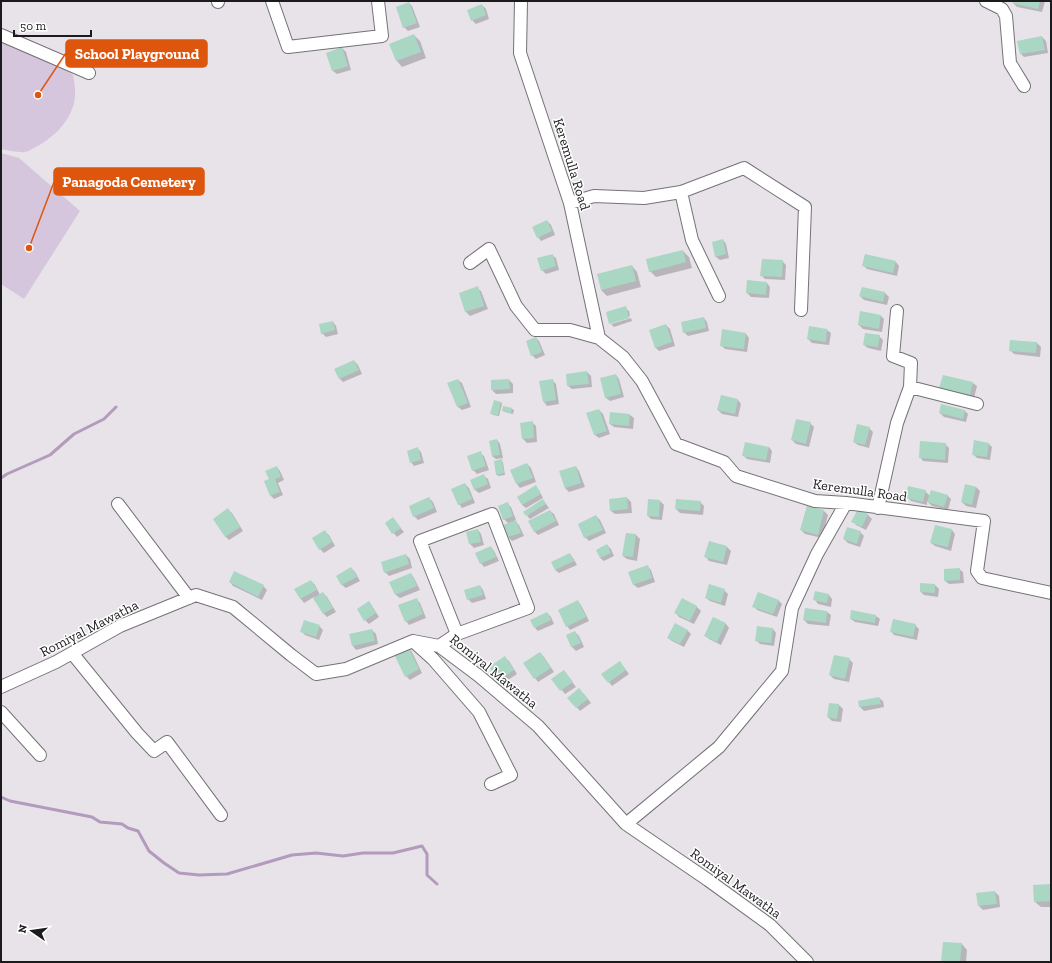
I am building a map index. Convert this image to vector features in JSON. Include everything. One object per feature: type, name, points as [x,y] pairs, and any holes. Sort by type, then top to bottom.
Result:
[{"type":"street","points":[[272,1],[288,47],[382,36],[378,1]]},
{"type":"street","name":"Keremulla Road","points":[[522,1],[520,54],[570,203],[598,338]]},
{"type":"street","points":[[986,1],[1002,9],[1006,16],[1010,63],[1024,86]]},
{"type":"street","points":[[1,35],[90,73]]},
{"type":"street","points":[[570,203],[594,196],[644,198],[681,192],[744,168],[805,206],[801,310]]},
{"type":"street","points":[[681,192],[692,240],[719,296]]},
{"type":"street","name":"Keremulla Road","points":[[470,264],[489,249],[516,306],[536,330],[570,330],[598,338],[622,357],[642,381],[676,444],[724,462],[736,476],[815,501],[846,503],[984,521],[977,571],[982,578],[1051,593]]},
{"type":"street","points":[[878,508],[897,423],[910,386],[911,363],[894,356],[897,311]]},
{"type":"street","points":[[910,386],[977,404]]},
{"type":"street","points":[[626,824],[719,747],[782,671],[792,608],[817,554],[846,503]]},
{"type":"street","points":[[118,504],[189,598]]},
{"type":"street","points":[[439,646],[457,634],[528,608],[492,514],[420,541],[457,634]]},
{"type":"street","name":"Romiyal Mawatha","points":[[1,686],[56,662],[120,626],[196,595],[233,607],[316,674],[346,669],[413,641],[439,646],[479,676],[538,726],[626,824],[708,880],[770,925],[807,962]]},
{"type":"street","points":[[413,641],[433,659],[479,712],[511,775],[491,784]]},
{"type":"street","points":[[72,653],[154,751],[167,742],[221,815]]},
{"type":"street","points":[[1,712],[40,755]]},
{"type":"shaded area","points":[[1,41],[64,68],[73,75],[75,100],[72,110],[64,124],[47,140],[26,152],[1,149]]},
{"type":"shaded area","points":[[1,153],[19,158],[80,211],[24,299],[1,284]]},
{"type":"building","points":[[1013,1],[1040,1],[1038,9],[1012,3]]},
{"type":"building","points":[[409,2],[417,23],[403,28],[396,7]]},
{"type":"building","points":[[482,4],[486,15],[471,21],[467,10]]},
{"type":"building","points":[[414,34],[421,52],[396,61],[389,44]]},
{"type":"building","points":[[1042,36],[1045,50],[1020,54],[1017,41]]},
{"type":"building","points":[[342,47],[348,66],[332,71],[326,53]]},
{"type":"building","points":[[547,220],[552,231],[537,238],[532,227]]},
{"type":"building","points":[[723,239],[726,254],[715,257],[712,242]]},
{"type":"building","points":[[683,250],[686,262],[649,272],[646,259]]},
{"type":"building","points":[[553,254],[556,266],[541,271],[537,258]]},
{"type":"building","points":[[865,254],[896,261],[893,273],[862,266]]},
{"type":"building","points":[[762,259],[783,260],[782,277],[760,276]]},
{"type":"building","points":[[632,265],[636,281],[601,290],[597,274]]},
{"type":"building","points":[[747,280],[767,282],[766,295],[746,293]]},
{"type":"building","points":[[478,286],[484,306],[465,312],[459,293]]},
{"type":"building","points":[[862,287],[885,292],[883,302],[859,296]]},
{"type":"building","points":[[626,306],[629,318],[609,324],[606,312]]},
{"type":"building","points":[[860,311],[881,315],[879,329],[858,325]]},
{"type":"building","points":[[704,317],[706,328],[683,333],[681,322]]},
{"type":"building","points":[[333,321],[335,330],[321,334],[319,324]]},
{"type":"building","points":[[666,324],[672,342],[655,348],[649,330]]},
{"type":"building","points":[[809,326],[827,329],[826,342],[807,339]]},
{"type":"building","points":[[722,329],[746,333],[744,349],[720,346]]},
{"type":"building","points":[[865,333],[880,335],[878,347],[863,345]]},
{"type":"building","points":[[536,337],[542,352],[531,356],[526,341]]},
{"type":"building","points":[[1010,340],[1037,342],[1036,353],[1009,351]]},
{"type":"building","points":[[354,360],[359,370],[339,379],[334,369]]},
{"type":"building","points":[[587,371],[589,384],[567,386],[566,374]]},
{"type":"building","points":[[616,374],[621,394],[605,398],[600,378]]},
{"type":"building","points":[[943,375],[973,382],[970,395],[939,388]]},
{"type":"building","points":[[458,379],[468,403],[457,407],[447,383]]},
{"type":"building","points":[[509,379],[510,389],[491,390],[491,380]]},
{"type":"building","points":[[553,379],[556,400],[543,402],[539,381]]},
{"type":"building","points":[[721,395],[738,399],[735,414],[717,410]]},
{"type":"building","points":[[494,400],[501,402],[498,415],[490,414]]},
{"type":"building","points":[[941,404],[965,410],[963,419],[939,413]]},
{"type":"building","points":[[503,406],[512,408],[511,413],[502,411]]},
{"type":"building","points":[[599,409],[607,431],[594,435],[586,413]]},
{"type":"building","points":[[610,412],[630,414],[629,426],[609,424]]},
{"type":"building","points":[[796,419],[811,422],[806,444],[791,440]]},
{"type":"building","points":[[533,421],[534,438],[522,439],[520,423]]},
{"type":"building","points":[[857,424],[870,427],[865,445],[853,442]]},
{"type":"building","points":[[497,439],[500,455],[492,456],[489,441]]},
{"type":"building","points":[[974,440],[989,443],[987,457],[972,455]]},
{"type":"building","points":[[920,441],[946,443],[945,460],[919,458]]},
{"type":"building","points":[[745,442],[769,447],[766,460],[742,456]]},
{"type":"building","points":[[418,447],[421,460],[410,463],[407,451]]},
{"type":"building","points":[[481,451],[486,466],[472,471],[467,456]]},
{"type":"building","points":[[502,459],[504,473],[496,475],[494,461]]},
{"type":"building","points":[[527,463],[533,478],[516,484],[510,470]]},
{"type":"building","points":[[277,466],[281,477],[275,479],[280,492],[270,496],[264,481],[269,479],[265,471]]},
{"type":"building","points":[[576,466],[581,483],[565,488],[559,471]]},
{"type":"building","points":[[484,474],[488,484],[474,490],[470,480]]},
{"type":"building","points":[[465,483],[472,499],[458,505],[451,489]]},
{"type":"building","points":[[965,484],[976,487],[972,505],[961,502]]},
{"type":"building","points":[[536,485],[541,494],[522,505],[517,497]]},
{"type":"building","points":[[908,486],[926,490],[923,502],[906,498]]},
{"type":"building","points":[[931,490],[948,495],[944,507],[927,502]]},
{"type":"building","points":[[429,497],[434,508],[413,517],[409,506]]},
{"type":"building","points":[[627,497],[628,509],[610,511],[609,499]]},
{"type":"building","points":[[543,499],[546,504],[526,516],[523,512]]},
{"type":"building","points":[[648,499],[660,500],[659,517],[647,516]]},
{"type":"building","points":[[676,499],[701,501],[700,511],[675,509]]},
{"type":"building","points":[[508,502],[513,516],[503,520],[498,506]]},
{"type":"building","points":[[807,506],[824,510],[818,535],[800,530]]},
{"type":"building","points":[[228,508],[240,527],[225,537],[213,519]]},
{"type":"building","points":[[858,509],[868,514],[862,527],[851,522]]},
{"type":"building","points":[[550,510],[556,521],[534,532],[528,521]]},
{"type":"building","points":[[596,515],[603,530],[584,538],[578,524]]},
{"type":"building","points":[[393,517],[401,528],[392,534],[385,523]]},
{"type":"building","points":[[516,520],[521,533],[508,537],[503,525]]},
{"type":"building","points":[[935,525],[952,529],[948,547],[930,543]]},
{"type":"building","points":[[847,527],[861,531],[857,544],[843,539]]},
{"type":"building","points":[[478,529],[481,542],[469,544],[466,532]]},
{"type":"building","points":[[325,530],[332,542],[319,550],[312,538]]},
{"type":"building","points":[[626,533],[636,534],[633,557],[622,556]]},
{"type":"building","points":[[709,541],[727,546],[723,562],[704,557]]},
{"type":"building","points":[[607,544],[611,553],[600,558],[596,550]]},
{"type":"building","points":[[491,546],[496,557],[480,564],[475,553]]},
{"type":"building","points":[[570,553],[574,561],[555,570],[551,562]]},
{"type":"building","points":[[406,554],[409,564],[384,573],[381,562]]},
{"type":"building","points":[[648,565],[652,578],[633,585],[628,572]]},
{"type":"building","points":[[351,567],[357,577],[341,585],[336,576]]},
{"type":"building","points":[[960,568],[960,580],[944,581],[944,569]]},
{"type":"building","points":[[234,571],[264,585],[258,597],[229,582]]},
{"type":"building","points":[[411,573],[417,586],[395,595],[389,582]]},
{"type":"building","points":[[311,580],[317,590],[300,599],[294,589]]},
{"type":"building","points":[[920,583],[935,584],[935,593],[920,592]]},
{"type":"building","points":[[709,584],[725,589],[721,603],[705,598]]},
{"type":"building","points":[[480,585],[483,595],[467,600],[464,590]]},
{"type":"building","points":[[815,591],[829,594],[827,603],[813,600]]},
{"type":"building","points":[[323,592],[333,608],[323,614],[313,598]]},
{"type":"building","points":[[758,592],[779,600],[773,614],[752,607]]},
{"type":"building","points":[[417,598],[423,614],[405,622],[398,605]]},
{"type":"building","points":[[682,598],[697,606],[690,621],[674,613]]},
{"type":"building","points":[[578,600],[586,617],[566,627],[558,610]]},
{"type":"building","points":[[369,601],[376,613],[364,621],[357,609]]},
{"type":"building","points":[[805,608],[827,611],[826,623],[803,620]]},
{"type":"building","points":[[851,610],[876,615],[875,623],[850,619]]},
{"type":"building","points":[[547,612],[551,620],[534,628],[530,620]]},
{"type":"building","points":[[713,617],[726,623],[717,642],[704,636]]},
{"type":"building","points":[[893,619],[916,624],[913,637],[890,632]]},
{"type":"building","points":[[304,620],[320,625],[316,637],[300,632]]},
{"type":"building","points":[[675,623],[688,630],[680,644],[667,638]]},
{"type":"building","points":[[757,626],[773,628],[771,643],[755,641]]},
{"type":"building","points":[[372,629],[375,641],[352,646],[349,634]]},
{"type":"building","points":[[575,631],[581,643],[571,647],[566,635]]},
{"type":"building","points":[[408,647],[419,669],[405,677],[394,654]]},
{"type":"building","points":[[540,652],[551,668],[534,679],[523,663]]},
{"type":"building","points":[[834,655],[850,658],[845,679],[829,675]]},
{"type":"building","points":[[505,656],[514,670],[498,681],[489,667]]},
{"type":"building","points":[[620,661],[626,670],[608,683],[601,674]]},
{"type":"building","points":[[564,670],[573,682],[560,691],[551,679]]},
{"type":"building","points":[[579,688],[588,699],[576,708],[567,698]]},
{"type":"building","points":[[879,697],[881,704],[859,707],[858,701]]},
{"type":"building","points":[[829,703],[839,704],[837,719],[827,717]]},
{"type":"building","points":[[1051,884],[1051,901],[1034,902],[1033,885]]},
{"type":"building","points":[[995,891],[997,904],[978,906],[976,893]]},
{"type":"building","points":[[943,942],[962,943],[960,962],[941,962]]},
{"type":"waterway","points":[[1,478],[50,455],[74,434],[104,419],[116,407]]},
{"type":"waterway","points":[[1,797],[10,801],[92,817],[100,822],[122,824],[128,828],[138,831],[149,851],[179,873],[199,875],[227,874],[292,855],[316,853],[343,856],[363,853],[393,853],[422,846],[427,854],[427,875],[437,884]]},
{"type":"place","name":"School Playground","points":[[38,95]]},
{"type":"place","name":"Panagoda Cemetery","points":[[29,248]]}]
